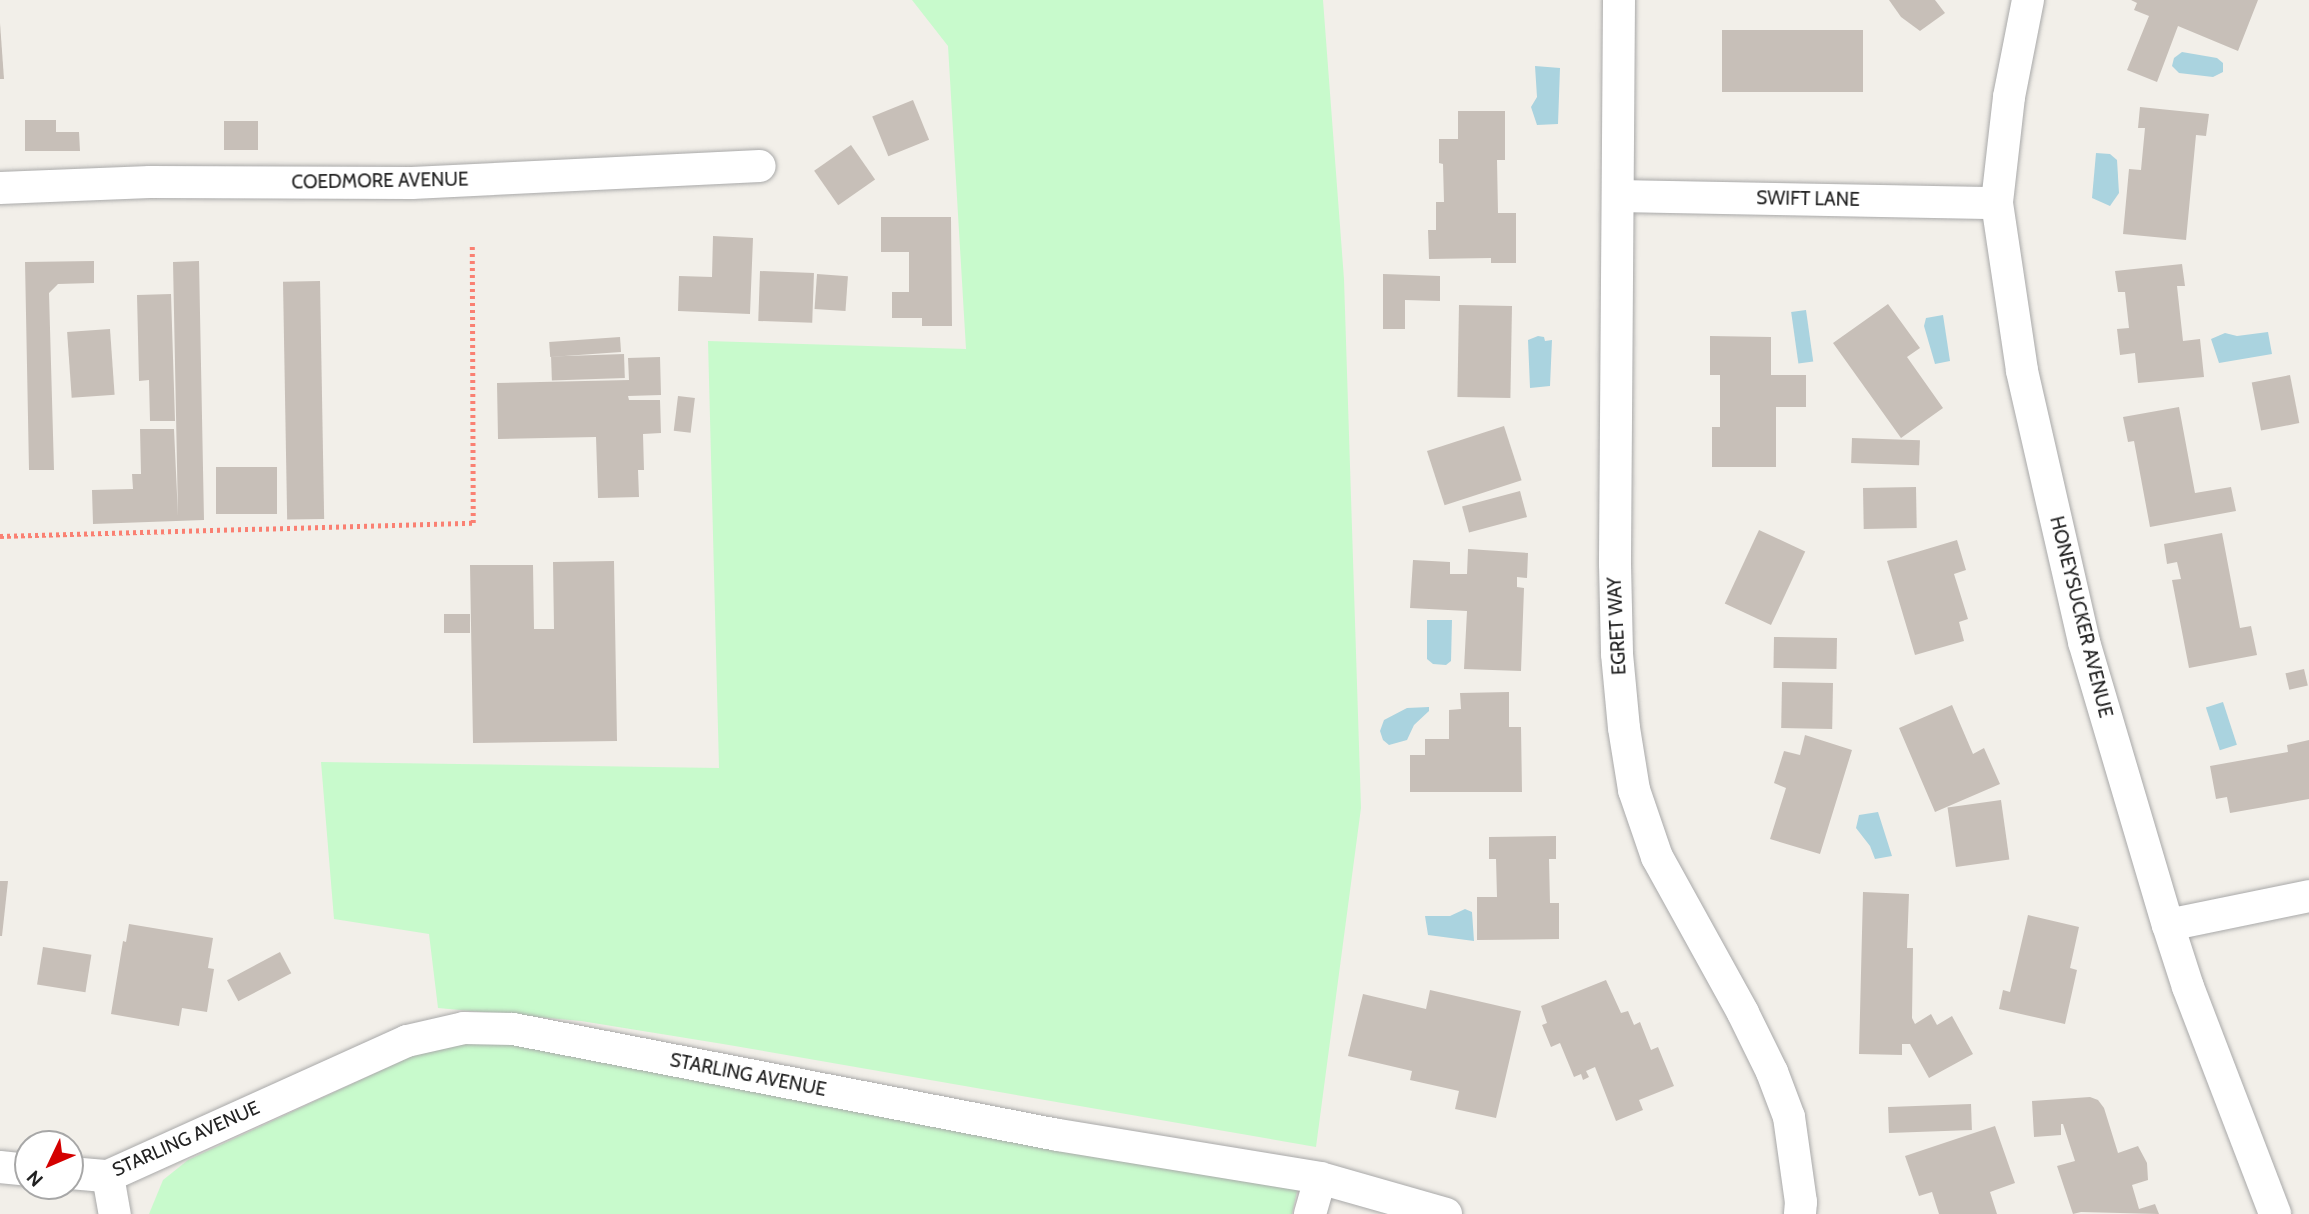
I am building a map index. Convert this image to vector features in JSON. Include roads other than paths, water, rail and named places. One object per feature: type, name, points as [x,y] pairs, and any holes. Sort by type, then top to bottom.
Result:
[{"type":"street","name":"EGRET WAY","points":[[1619,0],[1620,196],[1615,564],[1617,654],[1634,790],[1657,857],[1772,1072],[1789,1118],[1801,1202],[1800,1214]]},
{"type":"street","name":"HONEYSUCKER AVENUE","points":[[2028,0],[2009,97],[1997,203],[2022,371],[2084,642],[2168,925],[2188,987],[2275,1214]]},
{"type":"street","name":"COEDMORE AVENUE","points":[[0,187],[150,182],[412,183],[760,166]]},
{"type":"street","name":"SWIFT LANE","points":[[1620,196],[1997,203]]},
{"type":"street","points":[[2168,925],[2309,896]]},
{"type":"street","name":"STARLING AVENUE","points":[[84,1174],[108,1176],[407,1041],[464,1028],[513,1029],[1058,1135],[1320,1178],[1446,1214]]},
{"type":"street","points":[[108,1176],[115,1214]]},
{"type":"street","points":[[1310,1214],[1320,1178]]},
{"type":"water","points":[[2182,52],[2217,58],[2223,63],[2223,72],[2213,77],[2179,73],[2172,66],[2174,58]]},
{"type":"water","points":[[1535,66],[1560,68],[1558,124],[1537,125],[1531,107],[1537,97]]},
{"type":"water","points":[[2096,153],[2110,154],[2117,160],[2119,193],[2110,206],[2092,198]]},
{"type":"water","points":[[1806,310],[1813,361],[1798,364],[1791,312]]},
{"type":"water","points":[[1943,315],[1950,361],[1935,364],[1924,326],[1926,318]]},
{"type":"water","points":[[2268,332],[2272,354],[2219,363],[2211,339],[2225,333],[2237,336]]},
{"type":"water","points":[[1544,337],[1545,341],[1552,340],[1550,386],[1530,388],[1528,340]]},
{"type":"water","points":[[1427,620],[1452,620],[1451,661],[1446,665],[1433,664],[1427,659]]},
{"type":"water","points":[[2223,702],[2237,745],[2220,750],[2206,708]]},
{"type":"water","points":[[1429,707],[1429,711],[1414,725],[1407,740],[1389,745],[1383,740],[1380,731],[1384,720],[1407,708]]},
{"type":"water","points":[[1878,812],[1892,856],[1875,859],[1870,846],[1856,828],[1859,815]]},
{"type":"water","points":[[1465,909],[1472,912],[1474,941],[1428,935],[1425,916],[1450,916]]}]
